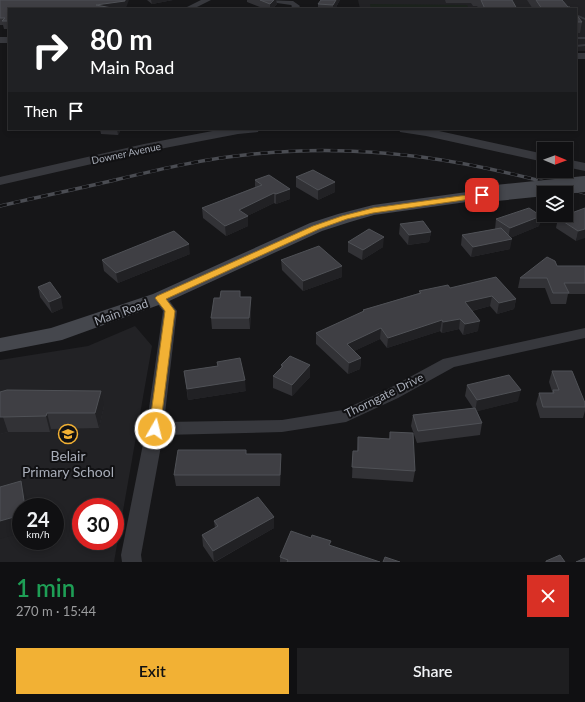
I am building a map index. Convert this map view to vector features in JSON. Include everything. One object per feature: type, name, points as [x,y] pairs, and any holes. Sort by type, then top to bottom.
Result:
[{"type":"main road","name":"Main Road","points":[[0,345],[54,336],[160,298],[316,227],[344,218],[380,209],[496,193],[585,184]]},
{"type":"street","points":[[189,8],[207,0]]},
{"type":"street","points":[[270,0],[293,3],[296,5]]},
{"type":"street","name":"Downer Avenue","points":[[0,181],[144,148],[238,130]]},
{"type":"street","points":[[412,130],[537,156]]},
{"type":"street","points":[[573,164],[585,167]]},
{"type":"street","points":[[132,562],[131,554],[155,429],[170,311],[160,298]]},
{"type":"street","name":"Thorngate Drive","points":[[155,429],[282,426],[346,416],[392,394],[449,363],[585,332]]},
{"type":"shaded area","points":[[358,0],[585,0],[585,51],[577,51],[577,8],[360,8]]},
{"type":"shaded area","points":[[370,4],[467,5],[468,8],[371,8]]},
{"type":"shaded area","name":"Belair Primary School","points":[[135,326],[152,346],[124,505],[124,498],[72,498],[72,550],[116,550],[114,562],[0,562],[0,360],[88,346]]},
{"type":"building","points":[[0,0],[125,0],[96,5],[112,8],[8,8],[8,21],[2,21],[5,18],[0,18]]},
{"type":"building","points":[[260,0],[274,0],[270,4]]},
{"type":"building","points":[[321,0],[336,0],[333,5],[318,4]]},
{"type":"building","points":[[481,0],[512,0],[516,8],[485,8]]},
{"type":"building","points":[[536,0],[562,0],[568,7],[571,8],[541,8]]},
{"type":"building","points":[[577,15],[582,22],[577,22]]},
{"type":"building","points":[[313,170],[335,182],[318,190],[296,177]]},
{"type":"building","points":[[269,175],[290,189],[276,194],[274,193],[239,210],[248,216],[225,226],[202,208],[262,185],[255,180]]},
{"type":"building","points":[[529,208],[537,213],[537,218],[510,228],[496,219]]},
{"type":"building","points":[[585,208],[585,229],[578,231],[564,222],[573,222],[573,212]]},
{"type":"building","points":[[423,221],[431,232],[409,235],[400,224]]},
{"type":"building","points":[[501,228],[512,239],[473,247],[462,235]]},
{"type":"building","points":[[369,229],[384,237],[363,250],[348,242]]},
{"type":"building","points":[[174,231],[189,244],[116,273],[102,260]]},
{"type":"building","points":[[319,246],[342,266],[303,281],[281,260]]},
{"type":"building","points":[[547,257],[555,261],[557,266],[585,266],[585,283],[564,283],[569,293],[553,293],[547,278],[520,278]]},
{"type":"building","points":[[496,277],[516,299],[499,303],[492,296],[465,302],[480,321],[465,324],[460,319],[443,322],[442,320],[388,338],[381,328],[347,344],[361,358],[349,363],[316,333],[364,311],[363,310],[421,293],[419,291],[448,285],[450,288]]},
{"type":"building","points":[[50,282],[61,297],[49,302],[38,287]]},
{"type":"building","points":[[221,291],[240,291],[240,297],[251,297],[249,318],[211,318],[214,298],[220,298]]},
{"type":"building","points":[[290,356],[310,365],[292,385],[273,376]]},
{"type":"building","points":[[240,358],[245,380],[187,389],[184,371],[218,366],[217,362]]},
{"type":"building","points":[[552,371],[572,371],[585,403],[585,407],[543,407],[539,393],[554,393],[553,390],[559,390]]},
{"type":"building","points":[[509,375],[521,390],[477,400],[467,385]]},
{"type":"building","points":[[7,390],[101,391],[95,413],[47,413],[46,416],[0,417],[0,392]]},
{"type":"building","points":[[475,408],[482,423],[418,431],[413,415]]},
{"type":"building","points":[[390,432],[413,433],[415,471],[352,467],[353,451],[358,451],[358,437],[390,439]]},
{"type":"building","points":[[178,450],[246,450],[246,454],[281,454],[280,475],[174,475]]},
{"type":"building","points":[[21,481],[24,498],[12,498],[12,518],[0,521],[0,487]]},
{"type":"building","points":[[258,497],[274,517],[213,551],[202,535],[218,526],[214,521]]},
{"type":"building","points":[[291,531],[311,538],[312,535],[331,541],[329,545],[380,562],[287,562],[288,560],[280,557]]},
{"type":"building","points":[[560,555],[565,562],[546,562],[546,561]]},
{"type":"building","points":[[385,557],[400,562],[383,562]]},
{"type":"building","points":[[585,558],[585,562],[576,562]]},
{"type":"railway","points":[[0,206],[201,161],[254,154],[297,151],[339,151],[421,157],[462,163],[585,193]]},
{"type":"place","name":"Belair Primary School","points":[[68,434]]},
{"type":"route","points":[[155,429],[170,311],[160,298],[316,227],[344,218],[373,210],[482,195]]}]
